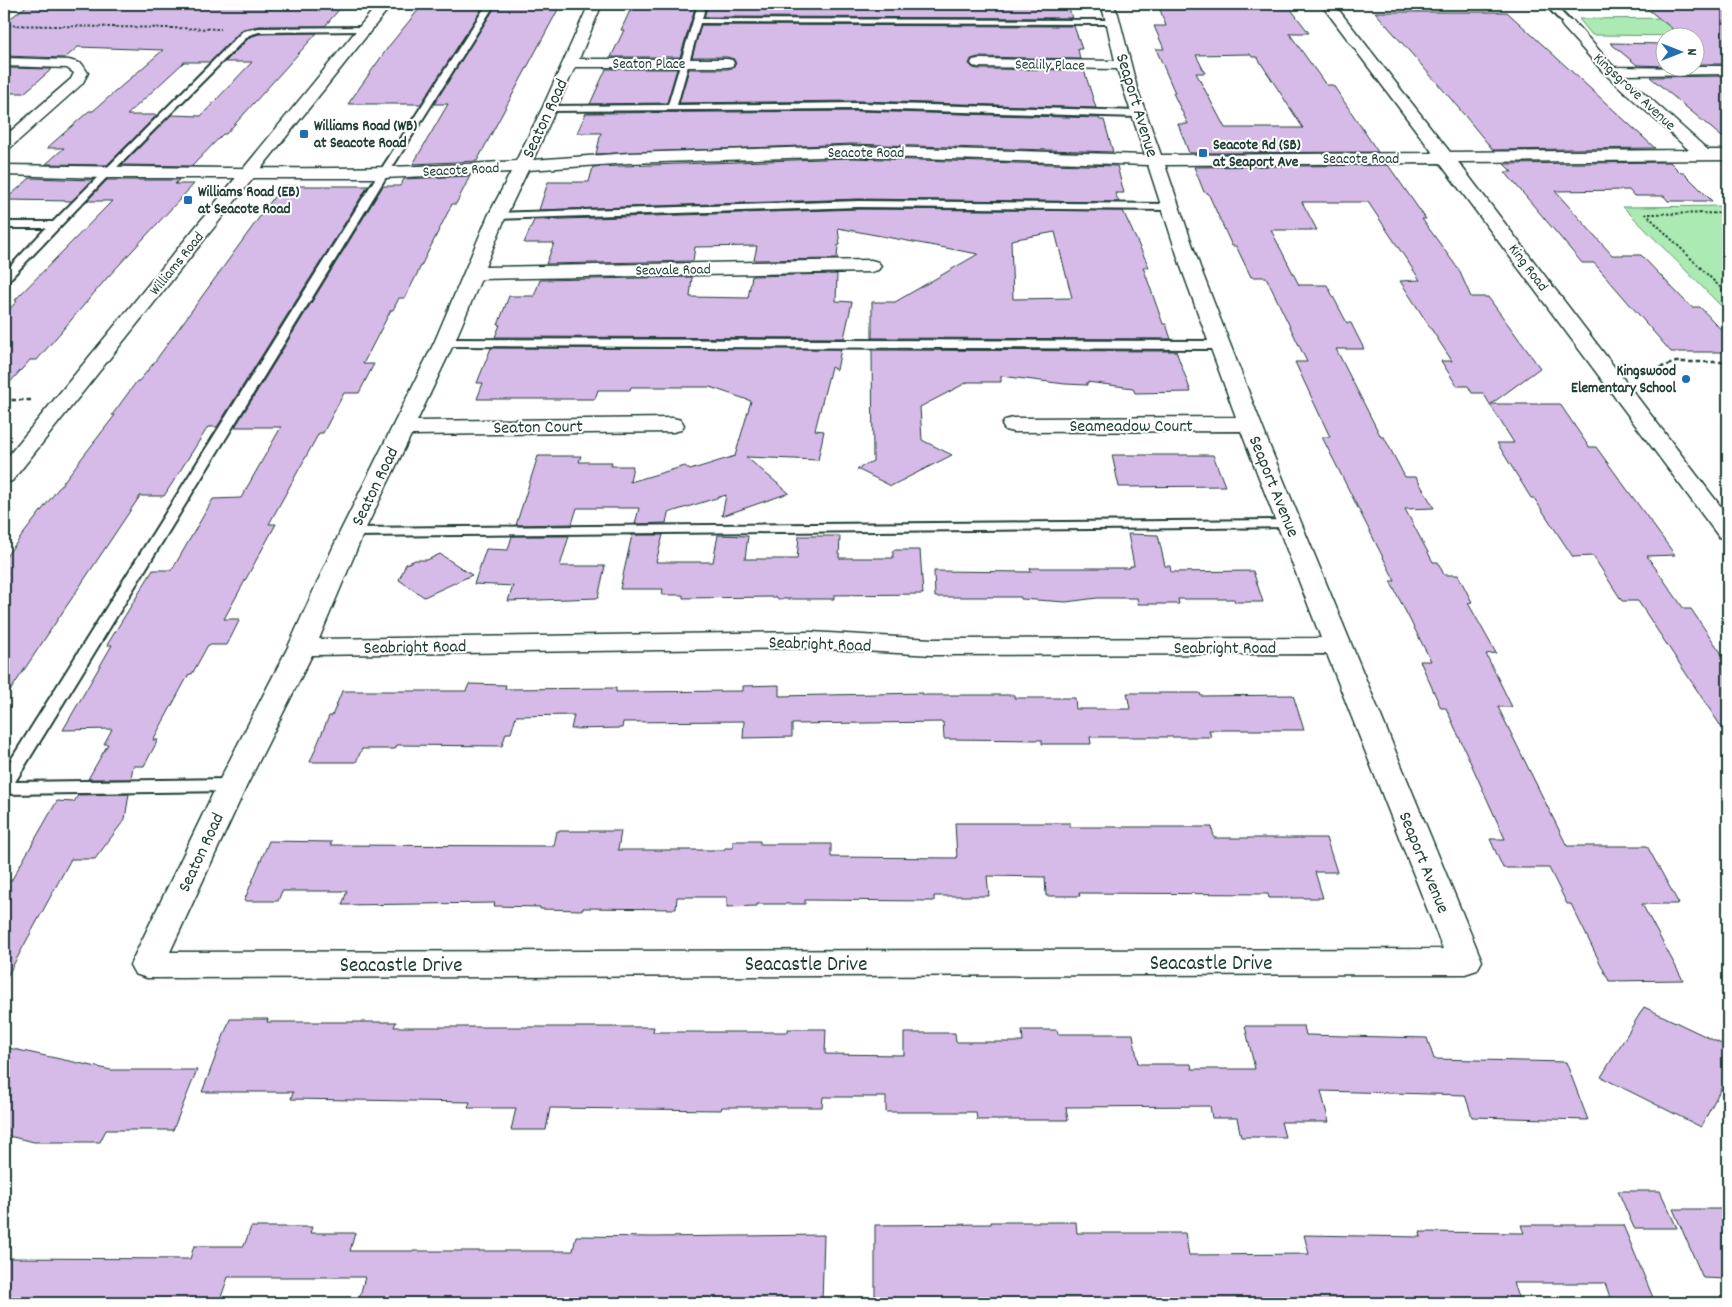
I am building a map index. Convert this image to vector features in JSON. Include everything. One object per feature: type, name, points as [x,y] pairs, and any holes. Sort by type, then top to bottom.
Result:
[{"type":"street","name":"Williams Road","points":[[4,476],[385,4]]},
{"type":"street","name":"Seaton Road","points":[[147,965],[232,785],[302,647],[352,532],[444,343],[497,216],[550,109],[595,4]]},
{"type":"street","name":"King Road","points":[[1327,4],[1446,158],[1728,532]]},
{"type":"street","name":"Seaport Avenue","points":[[1111,13],[1122,65],[1137,114],[1219,345],[1464,961]]},
{"type":"street","name":"Kingsgrove Avenue","points":[[1568,24],[1610,70],[1704,155]]},
{"type":"street","points":[[4,62],[69,64],[77,67],[81,74],[77,81],[4,145]]},
{"type":"street","name":"Seaton Place","points":[[570,63],[728,63]]},
{"type":"street","name":"Sealily Place","points":[[978,63],[1122,65]]},
{"type":"street","points":[[1610,70],[1728,70]]},
{"type":"street","name":"Seacote Road","points":[[4,170],[106,173],[384,173],[628,158],[851,151],[1154,160],[1728,155]]},
{"type":"street","name":"Seavale Road","points":[[474,273],[871,266]]},
{"type":"street","name":"Seameadow Court","points":[[1013,425],[1250,424]]},
{"type":"street","name":"Seaton Court","points":[[402,428],[673,425]]},
{"type":"street","name":"Seabright Road","points":[[302,647],[811,640],[932,647],[1338,646]]},
{"type":"street","name":"Seacastle Drive","points":[[147,965],[1464,961]]},
{"type":"lane","points":[[4,787],[384,173],[491,4]]},
{"type":"lane","points":[[672,108],[702,4]]},
{"type":"lane","points":[[1549,4],[1568,24]]},
{"type":"lane","points":[[698,21],[1111,13]]},
{"type":"lane","points":[[4,279],[106,173],[246,33],[250,31],[364,29]]},
{"type":"lane","points":[[550,109],[859,106],[1137,114]]},
{"type":"lane","points":[[497,216],[858,204],[1169,208]]},
{"type":"lane","points":[[4,225],[55,225]]},
{"type":"lane","points":[[444,343],[1219,345]]},
{"type":"lane","points":[[352,532],[1290,524]]},
{"type":"lane","points":[[4,787],[232,785]]},
{"type":"path","points":[[4,25],[250,31]]},
{"type":"path","points":[[1728,213],[1646,214],[1728,294]]},
{"type":"path","points":[[1606,370],[1653,370],[1676,362],[1728,362]]},
{"type":"path","points":[[4,400],[32,400]]},
{"type":"green space","points":[[1670,18],[1684,28],[1654,28],[1654,36],[1592,35],[1579,19]]},
{"type":"green space","points":[[1728,206],[1728,313],[1623,207]]},
{"type":"building","points":[[423,4],[485,4],[421,104],[348,104],[389,46]]},
{"type":"building","points":[[497,4],[561,4],[477,161],[413,164],[448,104],[434,104]]},
{"type":"building","points":[[633,4],[696,5],[680,57],[611,57],[624,30],[621,30]]},
{"type":"building","points":[[1060,4],[1068,5],[1072,18],[704,17],[708,5]]},
{"type":"building","points":[[1158,4],[1278,4],[1281,8],[1290,8],[1309,33],[1289,33],[1326,85],[1333,85],[1378,152],[1189,153],[1178,124],[1188,124],[1173,93],[1175,93],[1156,49],[1164,49],[1154,26],[1166,26]],"holes":[[[1250,54],[1252,57],[1257,57],[1303,128],[1225,128],[1196,73],[1205,73],[1196,55]]]},
{"type":"building","points":[[28,5],[343,5],[325,26],[259,26],[243,29],[210,62],[184,62],[127,115],[157,115],[107,165],[46,164],[64,148],[47,148],[163,50],[78,47],[65,58],[4,56],[4,23]]},
{"type":"building","points":[[1713,6],[1716,8],[1728,8],[1728,64],[1704,64],[1704,28],[1671,28],[1645,7]]},
{"type":"building","points":[[1375,12],[1507,12],[1655,148],[1493,150]]},
{"type":"building","points":[[701,25],[1074,26],[1082,49],[1078,49],[1080,59],[978,57],[971,59],[969,64],[973,68],[978,69],[1084,70],[1096,108],[859,101],[679,103],[689,69],[727,69],[732,68],[736,64],[734,59],[727,57],[692,57]]},
{"type":"building","points":[[317,33],[226,134],[223,134],[192,166],[122,165],[171,115],[201,116],[252,62],[225,62],[250,37],[259,34]]},
{"type":"building","points":[[1610,43],[1654,44],[1654,66],[1637,65]]},
{"type":"building","points":[[4,68],[52,69],[24,93],[4,93]]},
{"type":"building","points":[[606,69],[677,69],[667,103],[590,104]]},
{"type":"building","points":[[1704,76],[1728,76],[1728,142],[1650,77],[1704,78]]},
{"type":"building","points":[[859,111],[1099,118],[1104,120],[1113,152],[851,144],[596,154],[601,133],[577,133],[586,113]]},
{"type":"building","points":[[851,158],[1117,166],[1124,193],[1115,193],[1119,202],[858,199],[539,210],[548,182],[589,182],[593,167]]},
{"type":"building","points":[[1670,162],[1712,201],[1668,201],[1664,196],[1634,196],[1629,190],[1555,191],[1612,255],[1641,255],[1685,301],[1692,307],[1700,307],[1728,337],[1728,352],[1671,352],[1594,263],[1582,263],[1505,172],[1512,172],[1504,164]]},
{"type":"building","points":[[1388,165],[1426,219],[1422,219],[1459,270],[1471,297],[1488,297],[1540,368],[1491,404],[1560,404],[1589,447],[1596,447],[1675,555],[1647,556],[1684,609],[1691,609],[1728,663],[1728,737],[1638,601],[1622,601],[1593,556],[1573,557],[1534,498],[1531,498],[1497,443],[1514,443],[1483,393],[1472,393],[1468,386],[1457,386],[1441,361],[1452,361],[1400,281],[1420,280],[1368,202],[1302,202],[1317,230],[1271,230],[1299,285],[1327,285],[1347,323],[1351,323],[1364,349],[1336,349],[1381,437],[1384,437],[1405,477],[1416,477],[1434,508],[1405,509],[1433,562],[1438,562],[1444,575],[1458,575],[1472,602],[1468,603],[1496,653],[1486,654],[1512,707],[1498,707],[1567,846],[1647,846],[1679,904],[1642,904],[1683,980],[1609,981],[1571,904],[1567,904],[1549,868],[1503,868],[1490,839],[1505,839],[1446,708],[1441,708],[1420,661],[1431,661],[1390,581],[1395,581],[1322,437],[1330,437],[1295,362],[1307,362],[1266,277],[1251,277],[1236,246],[1232,246],[1208,193],[1204,192],[1194,167]]},
{"type":"building","points":[[470,176],[456,204],[452,204],[405,298],[399,298],[393,310],[391,310],[363,364],[374,364],[359,393],[344,393],[323,433],[319,433],[269,524],[276,524],[224,619],[240,619],[227,645],[208,645],[192,674],[189,674],[153,740],[158,740],[144,766],[133,766],[131,779],[88,779],[108,744],[104,744],[112,729],[63,730],[112,645],[107,645],[153,570],[172,570],[213,499],[241,498],[281,427],[235,427],[383,186],[400,186],[404,179]]},
{"type":"building","points":[[30,178],[93,180],[72,201],[5,200]]},
{"type":"building","points":[[107,180],[179,180],[175,184],[194,184],[107,278],[37,360],[30,360],[4,389],[4,315],[17,301],[15,300],[112,201],[87,201]]},
{"type":"building","points":[[282,186],[368,186],[217,427],[208,427],[164,496],[140,496],[4,700],[4,559],[115,415],[112,415],[137,381],[153,364]]},
{"type":"building","points":[[858,209],[1123,211],[1149,267],[1143,267],[1163,324],[1166,324],[1171,339],[872,338],[872,302],[895,302],[978,254],[838,228],[840,245],[838,245],[837,259],[754,260],[757,246],[695,247],[693,261],[546,264],[554,243],[524,243],[534,220]],"holes":[[[1055,232],[1072,298],[1013,299],[1011,240]]]},
{"type":"building","points":[[837,274],[836,301],[852,302],[844,338],[495,337],[509,296],[534,296],[540,280],[692,277],[690,297],[748,298],[752,276]]},
{"type":"building","points":[[491,348],[841,349],[837,370],[831,367],[815,430],[824,431],[818,460],[746,457],[789,493],[722,516],[726,495],[668,513],[666,523],[635,524],[639,508],[577,508],[572,524],[516,525],[538,456],[581,456],[579,462],[612,462],[611,466],[633,466],[630,482],[685,466],[690,470],[735,456],[751,401],[710,387],[631,387],[630,390],[598,390],[595,399],[477,399],[483,383],[477,383]]},
{"type":"building","points":[[872,350],[1176,351],[1191,392],[1135,393],[1133,388],[1087,382],[1087,385],[1065,384],[1001,376],[1001,382],[968,382],[920,407],[922,440],[952,455],[891,486],[857,469],[873,461]]},
{"type":"building","points":[[1112,455],[1213,455],[1225,486],[1119,487]]},
{"type":"building","points":[[1128,534],[1158,535],[1165,566],[1170,566],[1171,572],[1253,571],[1263,602],[1235,602],[1234,599],[1178,599],[1179,604],[1138,604],[1137,598],[1097,598],[1066,602],[1021,599],[1021,597],[935,597],[934,571],[1031,572],[1030,568],[1130,568],[1130,566],[1134,566]]},
{"type":"building","points":[[632,535],[663,535],[656,562],[713,562],[718,535],[748,536],[745,559],[797,559],[799,536],[840,536],[839,558],[893,558],[893,550],[920,550],[923,594],[834,595],[834,599],[777,599],[777,597],[683,598],[683,595],[662,595],[663,589],[620,589]]},
{"type":"building","points":[[512,536],[569,536],[560,566],[605,566],[598,598],[508,601],[513,586],[474,584],[486,549],[508,550]]},
{"type":"building","points":[[440,554],[472,575],[424,597],[399,580],[406,564],[415,560],[427,560]]},
{"type":"building","points":[[469,684],[506,685],[505,689],[616,688],[616,692],[743,691],[743,686],[779,685],[779,696],[923,693],[923,695],[1014,695],[1014,698],[1075,698],[1076,709],[1130,709],[1127,693],[1200,693],[1201,696],[1293,695],[1304,730],[1209,730],[1211,737],[1090,737],[1091,744],[1042,744],[1042,740],[944,739],[943,722],[792,724],[792,737],[743,738],[744,721],[623,722],[622,728],[571,729],[574,715],[516,716],[511,733],[506,733],[502,746],[397,745],[395,749],[362,749],[356,762],[310,762],[329,716],[332,716],[342,691],[466,691]]},
{"type":"building","points":[[129,794],[125,819],[95,859],[71,859],[4,982],[4,881],[11,881],[57,801],[74,802],[78,795]]},
{"type":"building","points":[[955,823],[1070,823],[1070,827],[1212,827],[1214,838],[1326,838],[1337,872],[1315,872],[1323,898],[1269,898],[1268,894],[1079,893],[1080,896],[1046,896],[1045,877],[987,876],[989,896],[934,896],[934,901],[805,900],[805,904],[757,904],[757,906],[727,907],[727,897],[677,897],[676,909],[583,908],[583,910],[494,906],[495,903],[342,905],[347,891],[282,891],[278,901],[244,901],[269,841],[332,842],[330,845],[554,846],[557,831],[621,831],[618,850],[724,850],[725,848],[733,848],[733,841],[760,841],[760,844],[831,844],[831,857],[957,858]]},
{"type":"building","points":[[1644,1007],[1728,1047],[1728,1075],[1701,1127],[1601,1077]]},
{"type":"building","points":[[230,1019],[268,1019],[267,1022],[396,1022],[394,1027],[654,1027],[653,1032],[788,1032],[788,1029],[826,1029],[825,1054],[904,1055],[904,1033],[955,1033],[956,1042],[1023,1042],[1022,1030],[1057,1030],[1058,1034],[1133,1034],[1138,1064],[1191,1064],[1192,1069],[1255,1069],[1245,1026],[1304,1026],[1306,1035],[1427,1038],[1434,1059],[1566,1062],[1588,1120],[1472,1117],[1465,1095],[1321,1091],[1329,1122],[1281,1122],[1285,1137],[1241,1137],[1237,1118],[1212,1118],[1210,1106],[1066,1107],[1068,1120],[977,1120],[976,1112],[886,1112],[886,1097],[823,1097],[822,1107],[722,1107],[721,1110],[550,1108],[546,1130],[511,1130],[516,1108],[468,1108],[470,1102],[291,1099],[293,1092],[202,1092]]},
{"type":"building","points":[[4,1047],[111,1070],[197,1070],[173,1130],[106,1130],[100,1142],[34,1142],[4,1135]]},
{"type":"building","points":[[1618,1191],[1660,1191],[1677,1228],[1634,1228]]},
{"type":"building","points":[[1673,1209],[1728,1209],[1728,1279],[1703,1278]]},
{"type":"building","points":[[991,1222],[1076,1222],[1077,1233],[1185,1233],[1189,1255],[1309,1254],[1304,1235],[1421,1237],[1420,1232],[1524,1233],[1521,1225],[1623,1225],[1654,1300],[1611,1300],[1605,1283],[1513,1283],[1520,1303],[875,1303],[875,1225],[991,1224]]},
{"type":"building","points":[[251,1227],[312,1227],[310,1233],[355,1233],[350,1251],[573,1251],[576,1236],[824,1235],[822,1303],[358,1303],[365,1277],[228,1277],[219,1303],[4,1303],[4,1258],[190,1259],[194,1246],[244,1246]]},
{"type":"place","name":"Williams Road (WB) at Seacote Road","points":[[304,134]]},
{"type":"place","name":"Seacote Rd (SB) at Seaport Ave","points":[[1203,153]]},
{"type":"place","name":"Williams Road (EB) at Seacote Road","points":[[188,200]]},
{"type":"place","name":"Kingswood Elementary School","points":[[1686,379]]}]
